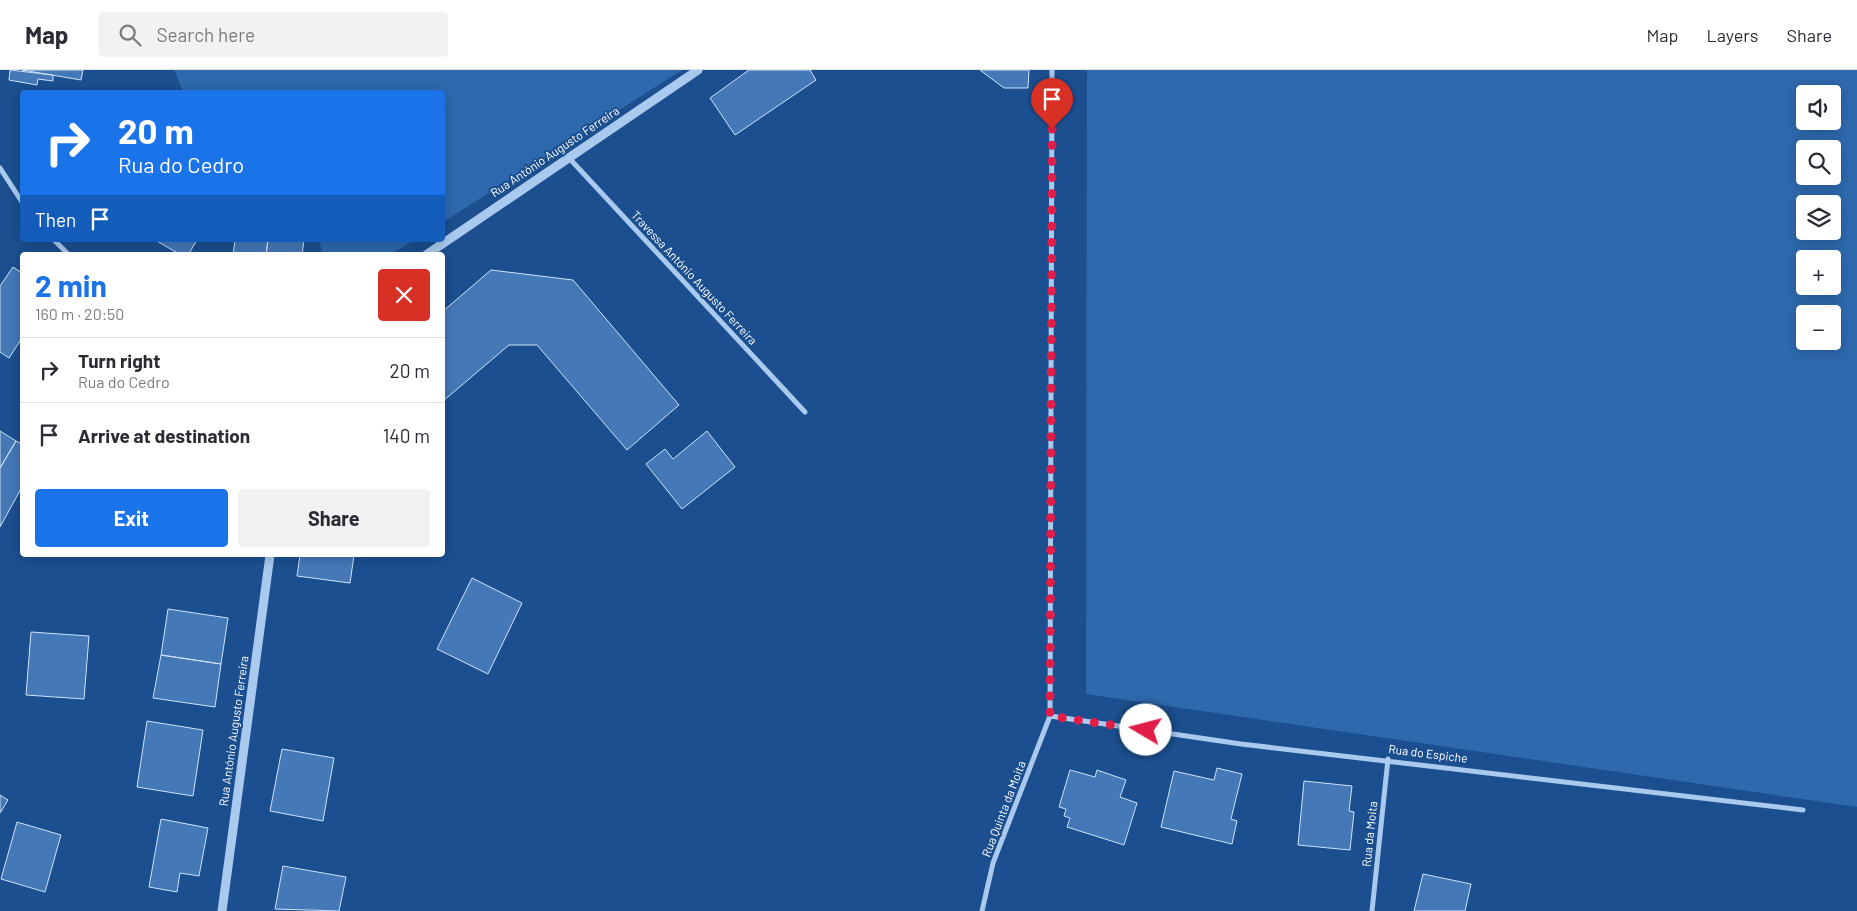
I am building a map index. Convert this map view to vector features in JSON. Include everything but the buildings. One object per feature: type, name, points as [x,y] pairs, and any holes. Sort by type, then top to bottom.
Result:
[{"type":"street","name":"Rua António Augusto Ferreira","points":[[430,252],[698,70]]},
{"type":"street","points":[[1050,716],[1052,70]]},
{"type":"street","name":"Travessa António Augusto Ferreira","points":[[569,158],[805,412]]},
{"type":"street","points":[[0,168],[20,199]]},
{"type":"street","points":[[56,242],[66,252]]},
{"type":"street","name":"Rua António Augusto Ferreira","points":[[222,911],[270,557]]},
{"type":"street","name":"Rua do Espiche","points":[[1050,716],[1241,744],[1388,759],[1803,810]]},
{"type":"street","name":"Rua Quinta da Moita","points":[[982,911],[994,863],[1050,716]]},
{"type":"street","name":"Rua da Moita","points":[[1372,911],[1388,759]]},
{"type":"shaded area","points":[[174,70],[682,70],[445,221],[445,90],[182,90]]},
{"type":"shaded area","points":[[1087,70],[1857,70],[1857,807],[1086,694]]},
{"type":"shaded area","points":[[320,242],[411,242],[395,252],[322,252]]},
{"type":"route","points":[[1052,129],[1050,716],[1146,730]]}]
